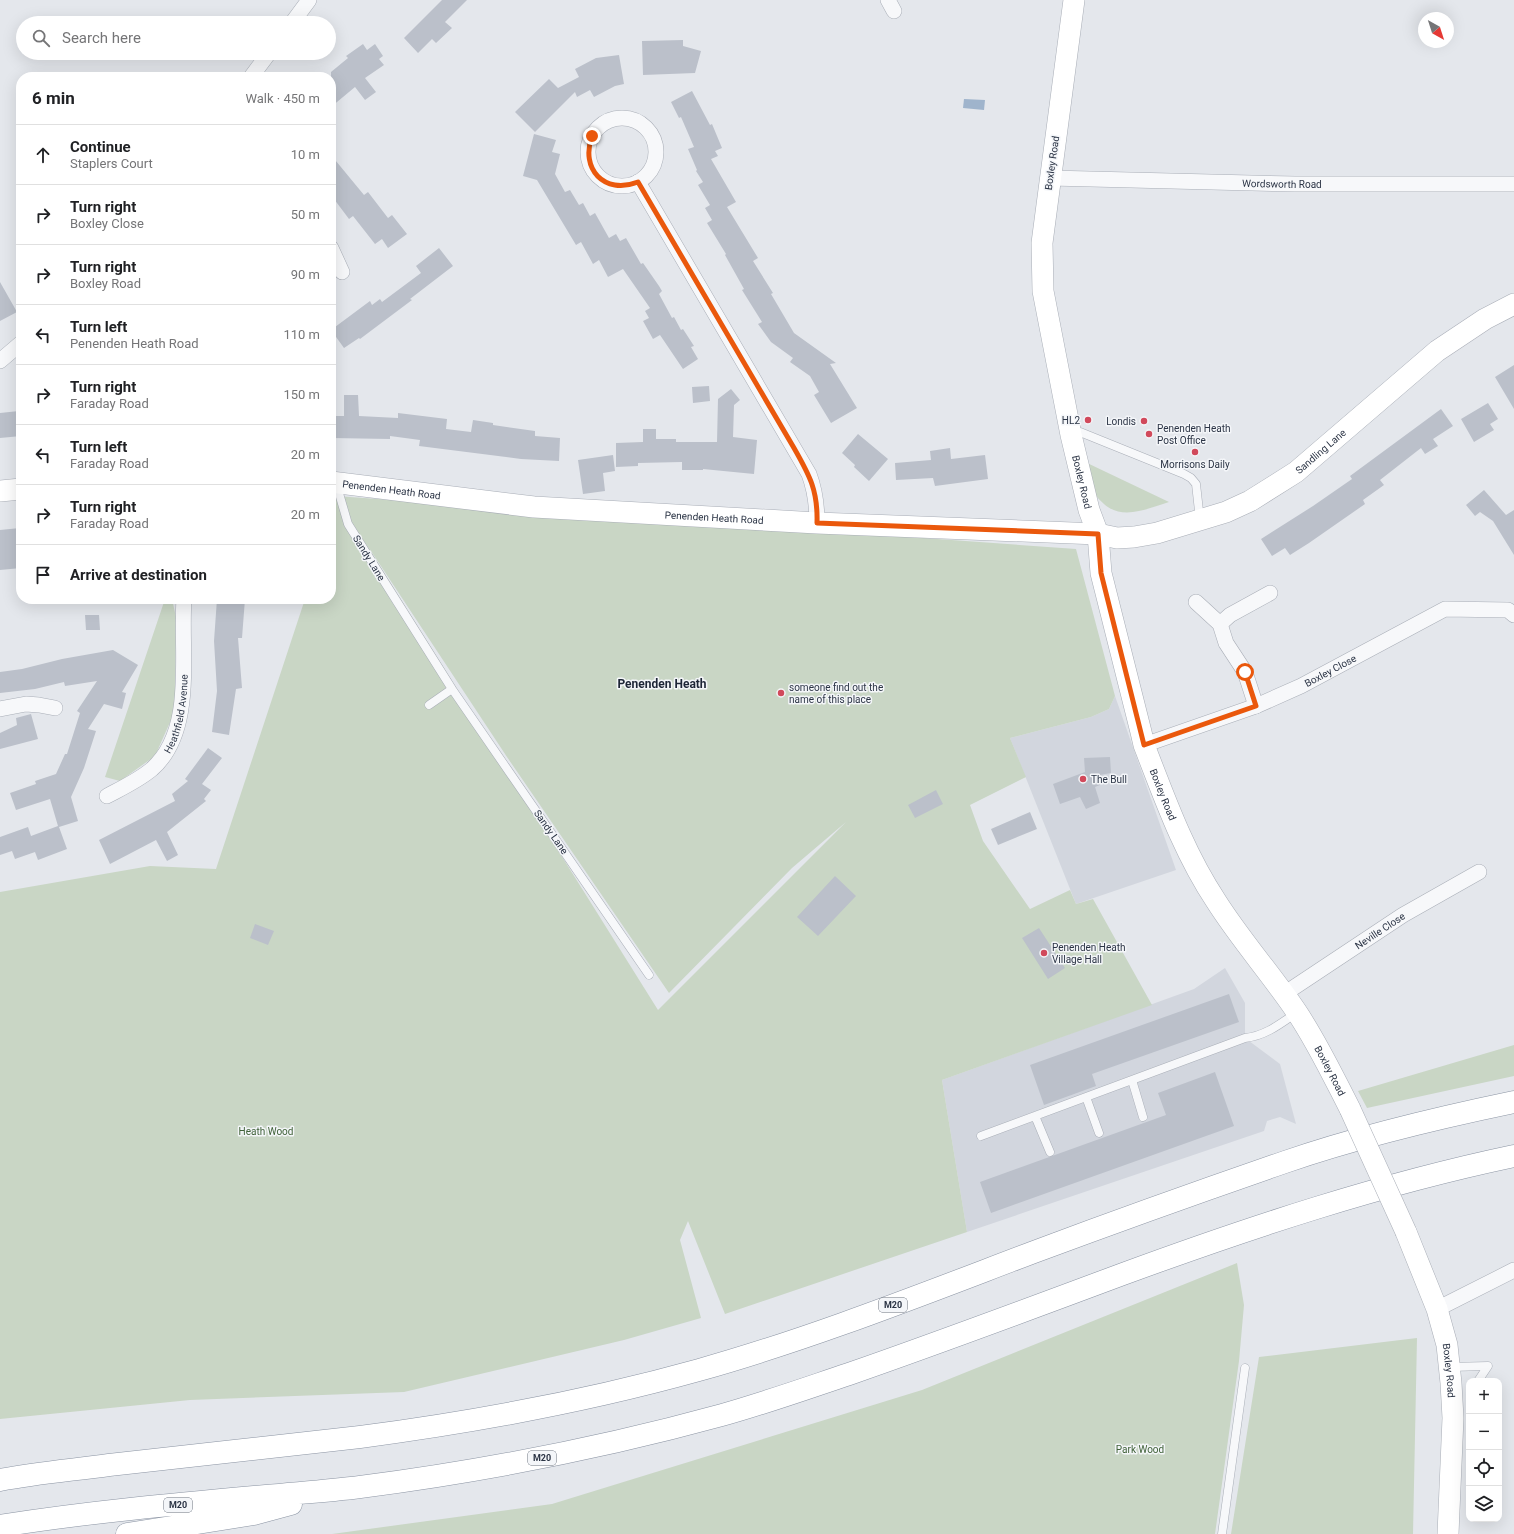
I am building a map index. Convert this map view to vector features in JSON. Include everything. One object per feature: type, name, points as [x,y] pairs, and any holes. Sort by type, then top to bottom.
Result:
[{"type":"highway","name":"M20","points":[[0,1480],[437,1426],[550,1405],[641,1385],[708,1367],[818,1332],[1160,1206],[1288,1161],[1445,1117],[1514,1102]]},
{"type":"highway","name":"M20","points":[[0,1526],[86,1514],[356,1488],[533,1460],[592,1448],[725,1414],[801,1390],[954,1338],[1124,1274],[1293,1215],[1401,1183],[1462,1167],[1514,1156]]},
{"type":"highway","name":"M20","points":[[0,1472],[24,1476]]},
{"type":"highway","name":"M20","points":[[127,1534],[254,1514],[356,1488]]},
{"type":"street","points":[[297,16],[309,0]]},
{"type":"street","name":"Boxley Road","points":[[1074,0],[1042,243],[1044,291],[1071,435],[1089,510],[1098,534],[1101,573],[1144,745],[1175,827],[1194,866],[1216,902],[1297,1012],[1325,1060],[1350,1109],[1406,1232],[1437,1309],[1447,1345],[1452,1418],[1448,1534]]},
{"type":"street","points":[[255,72],[264,60]]},
{"type":"street","points":[[614,118],[634,120],[642,124],[649,131],[654,140],[656,149],[652,168],[646,176],[638,182],[620,186],[610,184],[602,180],[594,173],[588,154],[589,145],[592,136],[605,122],[614,118]]},
{"type":"street","name":"Wordsworth Road","points":[[1050,178],[1295,184],[1514,184]]},
{"type":"street","points":[[638,182],[809,474],[815,494],[817,523]]},
{"type":"street","points":[[336,259],[342,272]]},
{"type":"street","name":"Sandling Lane","points":[[1098,534],[1117,538],[1157,533],[1200,521],[1226,512],[1250,501],[1296,472],[1437,350],[1486,319],[1514,304]]},
{"type":"street","points":[[0,360],[16,347]]},
{"type":"street","name":"Penenden Heath Road","points":[[336,482],[417,494],[534,507],[817,523],[1098,534]]},
{"type":"street","points":[[0,491],[16,489]]},
{"type":"street","points":[[1220,624],[1230,616],[1270,593]]},
{"type":"street","points":[[1196,602],[1220,624],[1226,643],[1245,672],[1256,706]]},
{"type":"street","name":"Heathfield Avenue","points":[[107,796],[130,784],[151,769],[162,758],[173,737],[177,726],[181,704],[183,680],[184,604]]},
{"type":"street","name":"Boxley Close","points":[[1144,745],[1256,706],[1301,686],[1445,609],[1508,610],[1514,615]]},
{"type":"street","points":[[0,709],[26,704],[40,704],[56,708]]},
{"type":"street","name":"Neville Close","points":[[1284,994],[1403,915],[1479,872]]},
{"type":"street","points":[[1437,1309],[1514,1270]]},
{"type":"lane","points":[[1071,435],[1080,432],[1191,478],[1196,484],[1200,521]]},
{"type":"lane","name":"Sandy Lane","points":[[336,490],[348,524],[452,689],[649,975]]},
{"type":"lane","points":[[429,704],[452,689]]},
{"type":"lane","points":[[981,1136],[1245,1038],[1256,1037],[1269,1031],[1297,1012]]},
{"type":"lane","points":[[1132,1080],[1143,1117]]},
{"type":"lane","points":[[1086,1097],[1099,1133]]},
{"type":"lane","points":[[1035,1116],[1050,1152]]},
{"type":"lane","points":[[1449,1367],[1488,1366],[1480,1378]]},
{"type":"lane","points":[[1222,1534],[1245,1368]]},
{"type":"shaded area","points":[[1115,696],[1176,870],[1076,904],[1010,738],[1091,717],[1109,709]]},
{"type":"shaded area","points":[[1225,968],[1245,1003],[1245,1038],[1280,1064],[1296,1124],[1280,1117],[1267,1121],[1264,1131],[967,1232],[942,1080],[1194,989]]},
{"type":"green space","points":[[1085,462],[1169,502],[1136,512],[1119,512],[1111,509],[1095,494],[1090,483]]},
{"type":"green space","name":"Heath Wood","points":[[336,496],[1076,549],[1115,696],[1109,709],[1091,717],[1010,738],[1026,777],[970,805],[983,841],[1030,909],[1070,890],[1076,904],[1093,899],[1152,1005],[942,1080],[967,1232],[725,1314],[688,1221],[680,1240],[701,1318],[624,1340],[404,1392],[190,1400],[0,1419],[0,892],[150,866],[216,869],[303,604],[336,604]],"holes":[[[365,542],[507,757],[669,993],[792,868],[846,822],[658,1010]]]},
{"type":"green space","points":[[163,604],[173,604],[176,617],[175,711],[155,756],[120,781],[105,777]]},
{"type":"green space","points":[[1514,1045],[1514,1076],[1367,1108],[1358,1091]]},
{"type":"green space","name":"Park Wood","points":[[1237,1263],[1244,1305],[1239,1361],[1215,1534],[332,1534],[552,1504],[922,1390]]},
{"type":"green space","points":[[1417,1338],[1413,1534],[1231,1534],[1259,1357]]},
{"type":"water","points":[[964,99],[985,100],[984,110],[963,108]]},
{"type":"building","points":[[442,0],[467,0],[445,22],[452,28],[436,43],[432,39],[418,53],[404,38]]},
{"type":"building","points":[[683,40],[683,46],[701,51],[695,73],[643,75],[642,41]]},
{"type":"building","points":[[363,44],[367,50],[375,44],[383,56],[379,59],[384,65],[365,78],[376,92],[365,100],[355,87],[336,103],[336,72],[331,72],[348,58],[346,56]]},
{"type":"building","points":[[619,55],[624,84],[615,86],[594,97],[590,90],[577,97],[575,92],[535,132],[515,112],[549,79],[558,88],[579,77],[575,69],[596,58]]},
{"type":"building","points":[[692,91],[710,125],[712,124],[722,148],[715,151],[718,156],[711,159],[736,202],[727,207],[758,258],[753,261],[773,293],[771,294],[794,333],[836,363],[830,364],[857,408],[831,423],[814,395],[819,392],[810,376],[790,362],[793,358],[771,342],[758,324],[762,322],[742,290],[744,289],[725,255],[726,254],[707,223],[712,220],[705,208],[710,205],[698,185],[703,182],[696,171],[697,170],[688,149],[694,147],[681,117],[679,118],[671,102]]},
{"type":"building","points":[[534,134],[556,140],[552,152],[560,154],[555,174],[565,192],[570,190],[579,205],[583,203],[590,216],[595,213],[609,238],[616,234],[620,241],[626,238],[641,264],[643,263],[662,291],[659,294],[672,318],[674,317],[681,330],[683,329],[694,346],[691,347],[698,359],[683,369],[660,335],[653,339],[643,321],[649,318],[645,311],[650,308],[623,269],[608,277],[599,260],[593,264],[581,242],[576,245],[537,180],[523,176]]},
{"type":"building","points":[[336,161],[364,195],[368,192],[388,218],[392,215],[407,234],[388,248],[382,239],[375,244],[353,216],[349,219],[336,202]]},
{"type":"building","points":[[439,248],[453,266],[410,299],[412,300],[360,339],[359,338],[344,348],[336,337],[336,326],[370,301],[372,305],[380,299],[382,302],[421,273],[416,266]]},
{"type":"building","points":[[0,282],[16,313],[0,321]]},
{"type":"building","points":[[1514,365],[1514,409],[1495,377]]},
{"type":"building","points":[[709,386],[710,401],[693,403],[692,387]]},
{"type":"building","points":[[731,389],[740,400],[734,405],[733,437],[757,440],[754,474],[703,469],[682,470],[682,462],[638,463],[638,466],[616,467],[616,443],[643,442],[643,429],[656,429],[656,439],[676,439],[676,442],[717,442],[718,399]]},
{"type":"building","points":[[344,395],[358,395],[359,416],[398,418],[398,413],[447,419],[446,429],[471,432],[473,420],[493,423],[493,425],[535,431],[535,436],[560,438],[559,461],[521,459],[419,446],[420,440],[390,436],[390,439],[336,438],[336,416],[344,416]]},
{"type":"building","points":[[1488,403],[1498,419],[1490,424],[1494,430],[1474,442],[1461,419]]},
{"type":"building","points":[[1441,409],[1453,426],[1433,439],[1438,446],[1425,454],[1421,448],[1380,480],[1384,485],[1363,500],[1365,504],[1309,543],[1290,555],[1285,548],[1272,556],[1261,539],[1352,479],[1350,476]]},
{"type":"building","points":[[16,411],[16,436],[0,438],[0,413]]},
{"type":"building","points":[[858,434],[888,459],[869,481],[842,453]]},
{"type":"building","points":[[950,448],[951,459],[985,455],[988,479],[935,486],[933,478],[896,480],[895,463],[931,460],[930,451]]},
{"type":"building","points":[[613,455],[615,471],[603,473],[605,491],[583,494],[578,460]]},
{"type":"building","points":[[1484,490],[1506,515],[1514,510],[1514,555],[1493,521],[1480,512],[1475,516],[1466,505]]},
{"type":"building","points":[[16,528],[16,568],[0,570],[0,530]]},
{"type":"building","points":[[217,604],[245,604],[242,638],[238,638],[242,688],[236,689],[229,735],[212,732],[217,691],[214,641]]},
{"type":"building","points":[[85,615],[99,615],[100,630],[86,630]]},
{"type":"building","points":[[113,650],[138,665],[122,692],[126,693],[122,709],[104,704],[88,729],[96,731],[84,768],[71,797],[78,821],[59,827],[67,849],[38,860],[35,852],[15,859],[12,851],[0,855],[0,837],[28,827],[31,836],[58,826],[50,799],[16,810],[10,793],[36,784],[35,781],[56,774],[65,754],[67,754],[80,713],[77,711],[97,681],[65,686],[64,682],[35,689],[0,693],[0,672],[22,669],[62,659]]},
{"type":"building","points":[[31,714],[38,739],[0,749],[0,733],[17,725],[16,718]]},
{"type":"building","points":[[208,748],[222,758],[202,784],[211,790],[204,799],[206,801],[167,832],[178,855],[167,861],[156,840],[110,864],[99,840],[175,801],[172,794],[188,781],[185,779]]},
{"type":"building","name":"The Bull","points":[[1110,757],[1111,773],[1100,775],[1100,785],[1095,787],[1100,803],[1086,809],[1080,797],[1060,804],[1053,784],[1085,772],[1084,758]]},
{"type":"building","points":[[936,790],[943,804],[915,818],[908,805]]},
{"type":"building","points":[[1030,812],[1037,829],[998,845],[991,829]]},
{"type":"building","points":[[835,876],[856,896],[818,936],[797,917]]},
{"type":"building","points":[[255,924],[274,931],[268,945],[250,938]]},
{"type":"building","name":"Penenden Heath Village Hall","points":[[1039,928],[1065,968],[1048,979],[1022,938]]},
{"type":"building","points":[[1229,994],[1239,1022],[1092,1074],[1096,1086],[1044,1105],[1030,1065]]},
{"type":"building","points":[[1215,1072],[1234,1126],[991,1213],[980,1182],[1166,1115],[1158,1093]]},
{"type":"place","name":"HL2","points":[[1088,420]]},
{"type":"place","name":"Londis","points":[[1144,421]]},
{"type":"place","name":"Penenden Heath Post Office","points":[[1149,434]]},
{"type":"place","name":"Morrisons Daily","points":[[1195,452]]},
{"type":"place","name":"someone find out the name of this place","points":[[781,693]]},
{"type":"place","name":"The Bull","points":[[1083,779]]},
{"type":"place","name":"Penenden Heath Village Hall","points":[[1044,953]]},
{"type":"district","name":"Penenden Heath","points":[[662,684]]},
{"type":"route","points":[[592,136],[588,154],[594,173],[602,180],[610,184],[620,186],[638,182],[794,448],[809,474],[813,485],[817,509],[817,523],[1098,534],[1101,573],[1144,745],[1256,706],[1245,672]]}]
